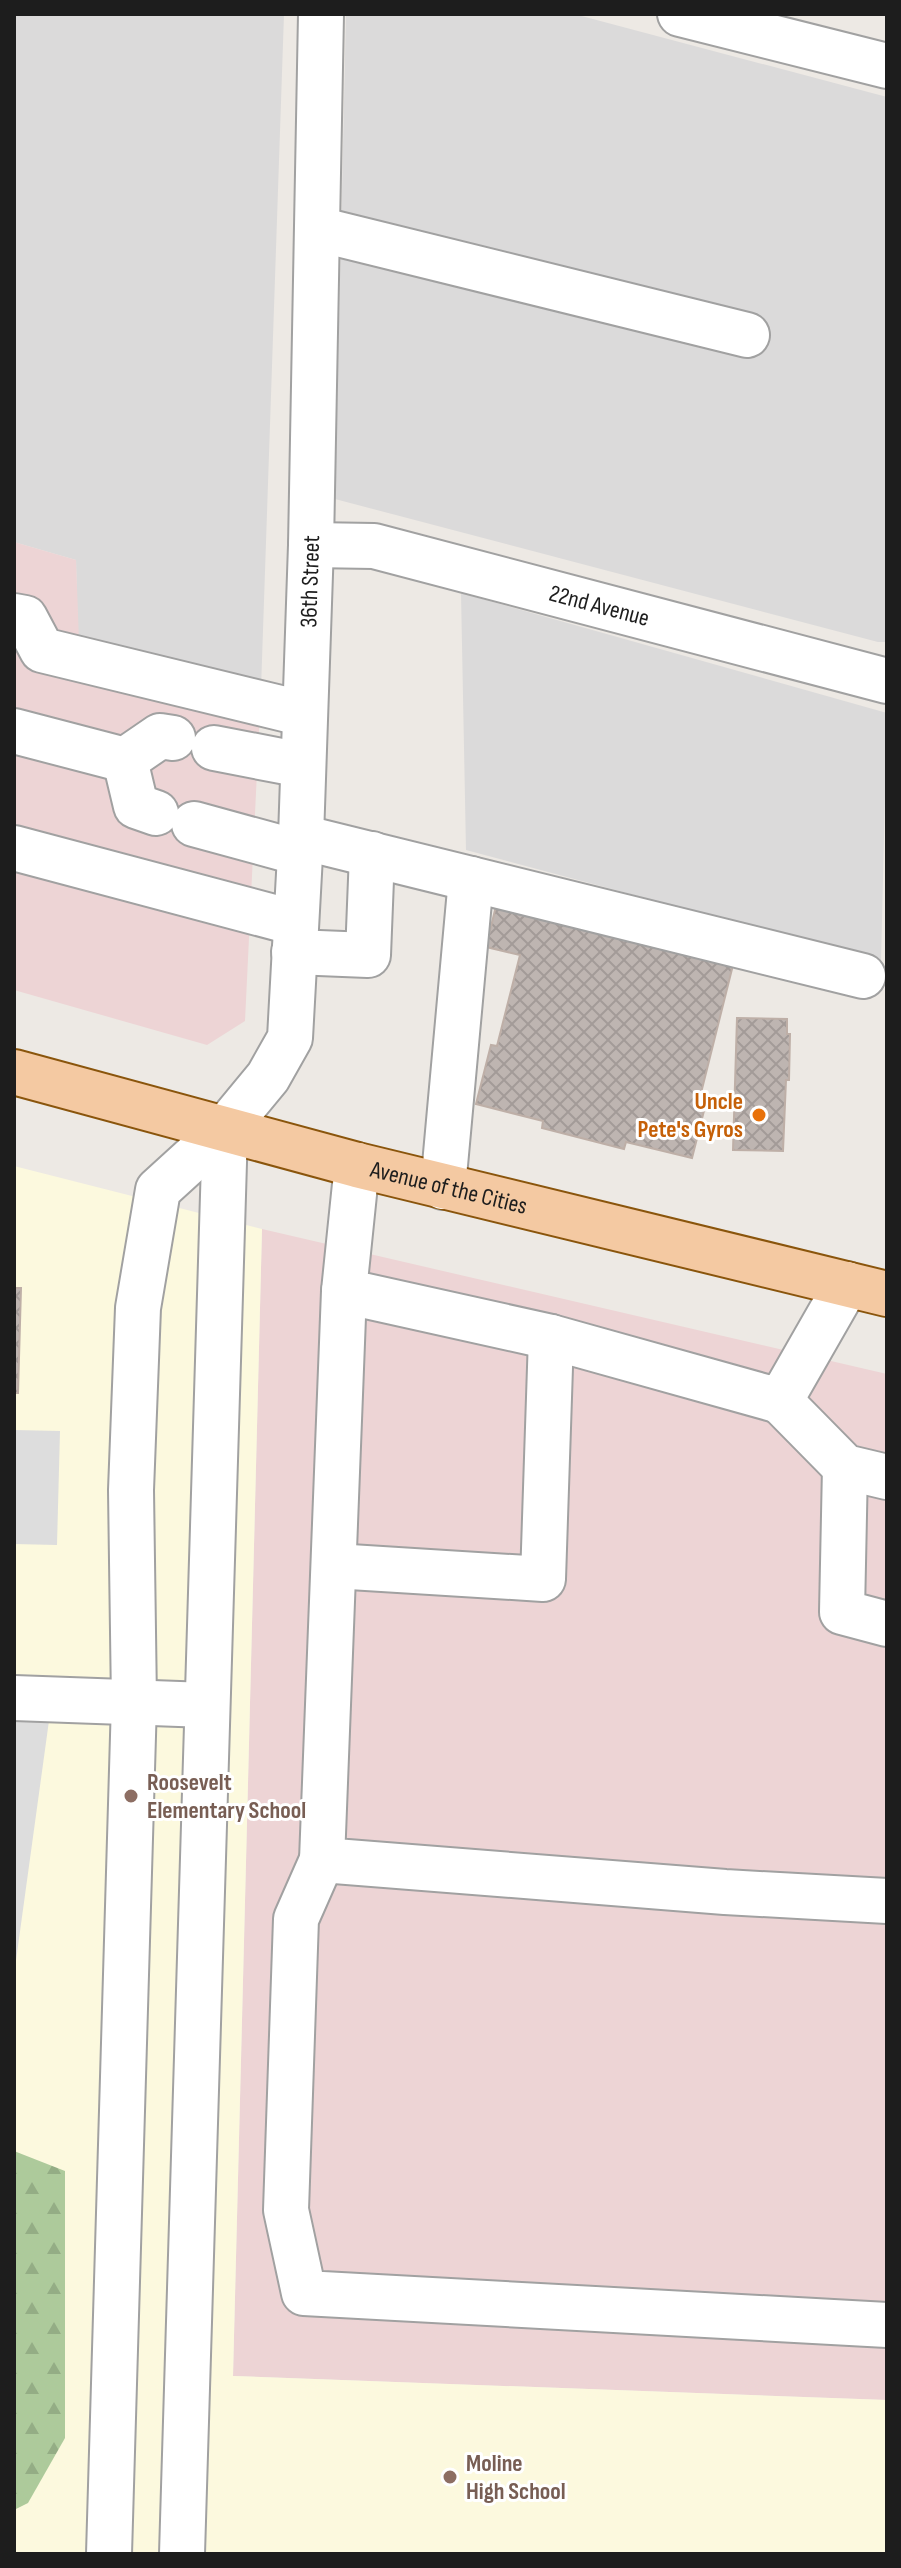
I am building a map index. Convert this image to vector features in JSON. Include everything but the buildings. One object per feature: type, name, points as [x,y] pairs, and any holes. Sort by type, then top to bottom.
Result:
[{"type":"main road","name":"Avenue of the Cities","points":[[14,1072],[443,1187],[867,1289]]},
{"type":"street","name":"36th Street","points":[[109,2554],[134,1702],[131,1490],[138,1308],[158,1190],[225,1129],[268,1077],[290,1038],[301,845],[311,545],[321,14]]},
{"type":"street","points":[[680,14],[887,66]]},
{"type":"street","points":[[318,229],[747,335]]},
{"type":"street","name":"22nd Avenue","points":[[311,545],[374,546],[887,681]]},
{"type":"street","points":[[14,616],[25,618],[42,650],[305,714]]},
{"type":"street","points":[[14,731],[125,760],[160,736],[302,765]]},
{"type":"street","points":[[125,760],[136,806],[175,819],[301,845],[372,854],[863,976]]},
{"type":"street","points":[[14,848],[295,938],[368,955],[372,854]]},
{"type":"street","points":[[443,1187],[471,879]]},
{"type":"street","points":[[182,2554],[225,1129]]},
{"type":"street","points":[[357,1165],[344,1291],[322,1860],[296,1919],[286,2210],[304,2293],[887,2325]]},
{"type":"street","points":[[780,1401],[867,1289]]},
{"type":"street","points":[[344,1291],[551,1337],[780,1401],[845,1467],[887,1477]]},
{"type":"street","points":[[334,1566],[543,1579],[551,1337]]},
{"type":"street","points":[[845,1467],[842,1612],[887,1624]]},
{"type":"street","points":[[14,1698],[207,1705]]},
{"type":"street","points":[[322,1860],[710,1891],[887,1901]]},
{"type":"shaded area","points":[[14,14],[284,14],[261,689],[78,641],[76,560],[14,542]]},
{"type":"shaded area","points":[[346,14],[574,14],[887,97],[887,642],[335,499]]},
{"type":"shaded area","points":[[14,542],[76,560],[79,641],[261,689],[245,1021],[207,1045],[14,990]]},
{"type":"shaded area","points":[[461,593],[887,713],[881,961],[466,850]]},
{"type":"shaded area","name":"Roosevelt Elementary School","points":[[14,1166],[262,1229],[233,2376],[887,2400],[887,2554],[14,2554]]},
{"type":"shaded area","points":[[262,1229],[887,1374],[887,2400],[233,2376]]},
{"type":"shaded area","points":[[14,1430],[60,1431],[57,1545],[14,1544]]},
{"type":"shaded area","points":[[14,1675],[55,1677],[14,1975]]},
{"type":"green space","points":[[14,2151],[65,2171],[65,2438],[28,2503],[14,2510]]},
{"type":"place","name":"Uncle Pete's Gyros","points":[[759,1115]]},
{"type":"place","name":"Roosevelt Elementary School","points":[[131,1796]]},
{"type":"place","name":"Moline High School","points":[[450,2477]]}]
